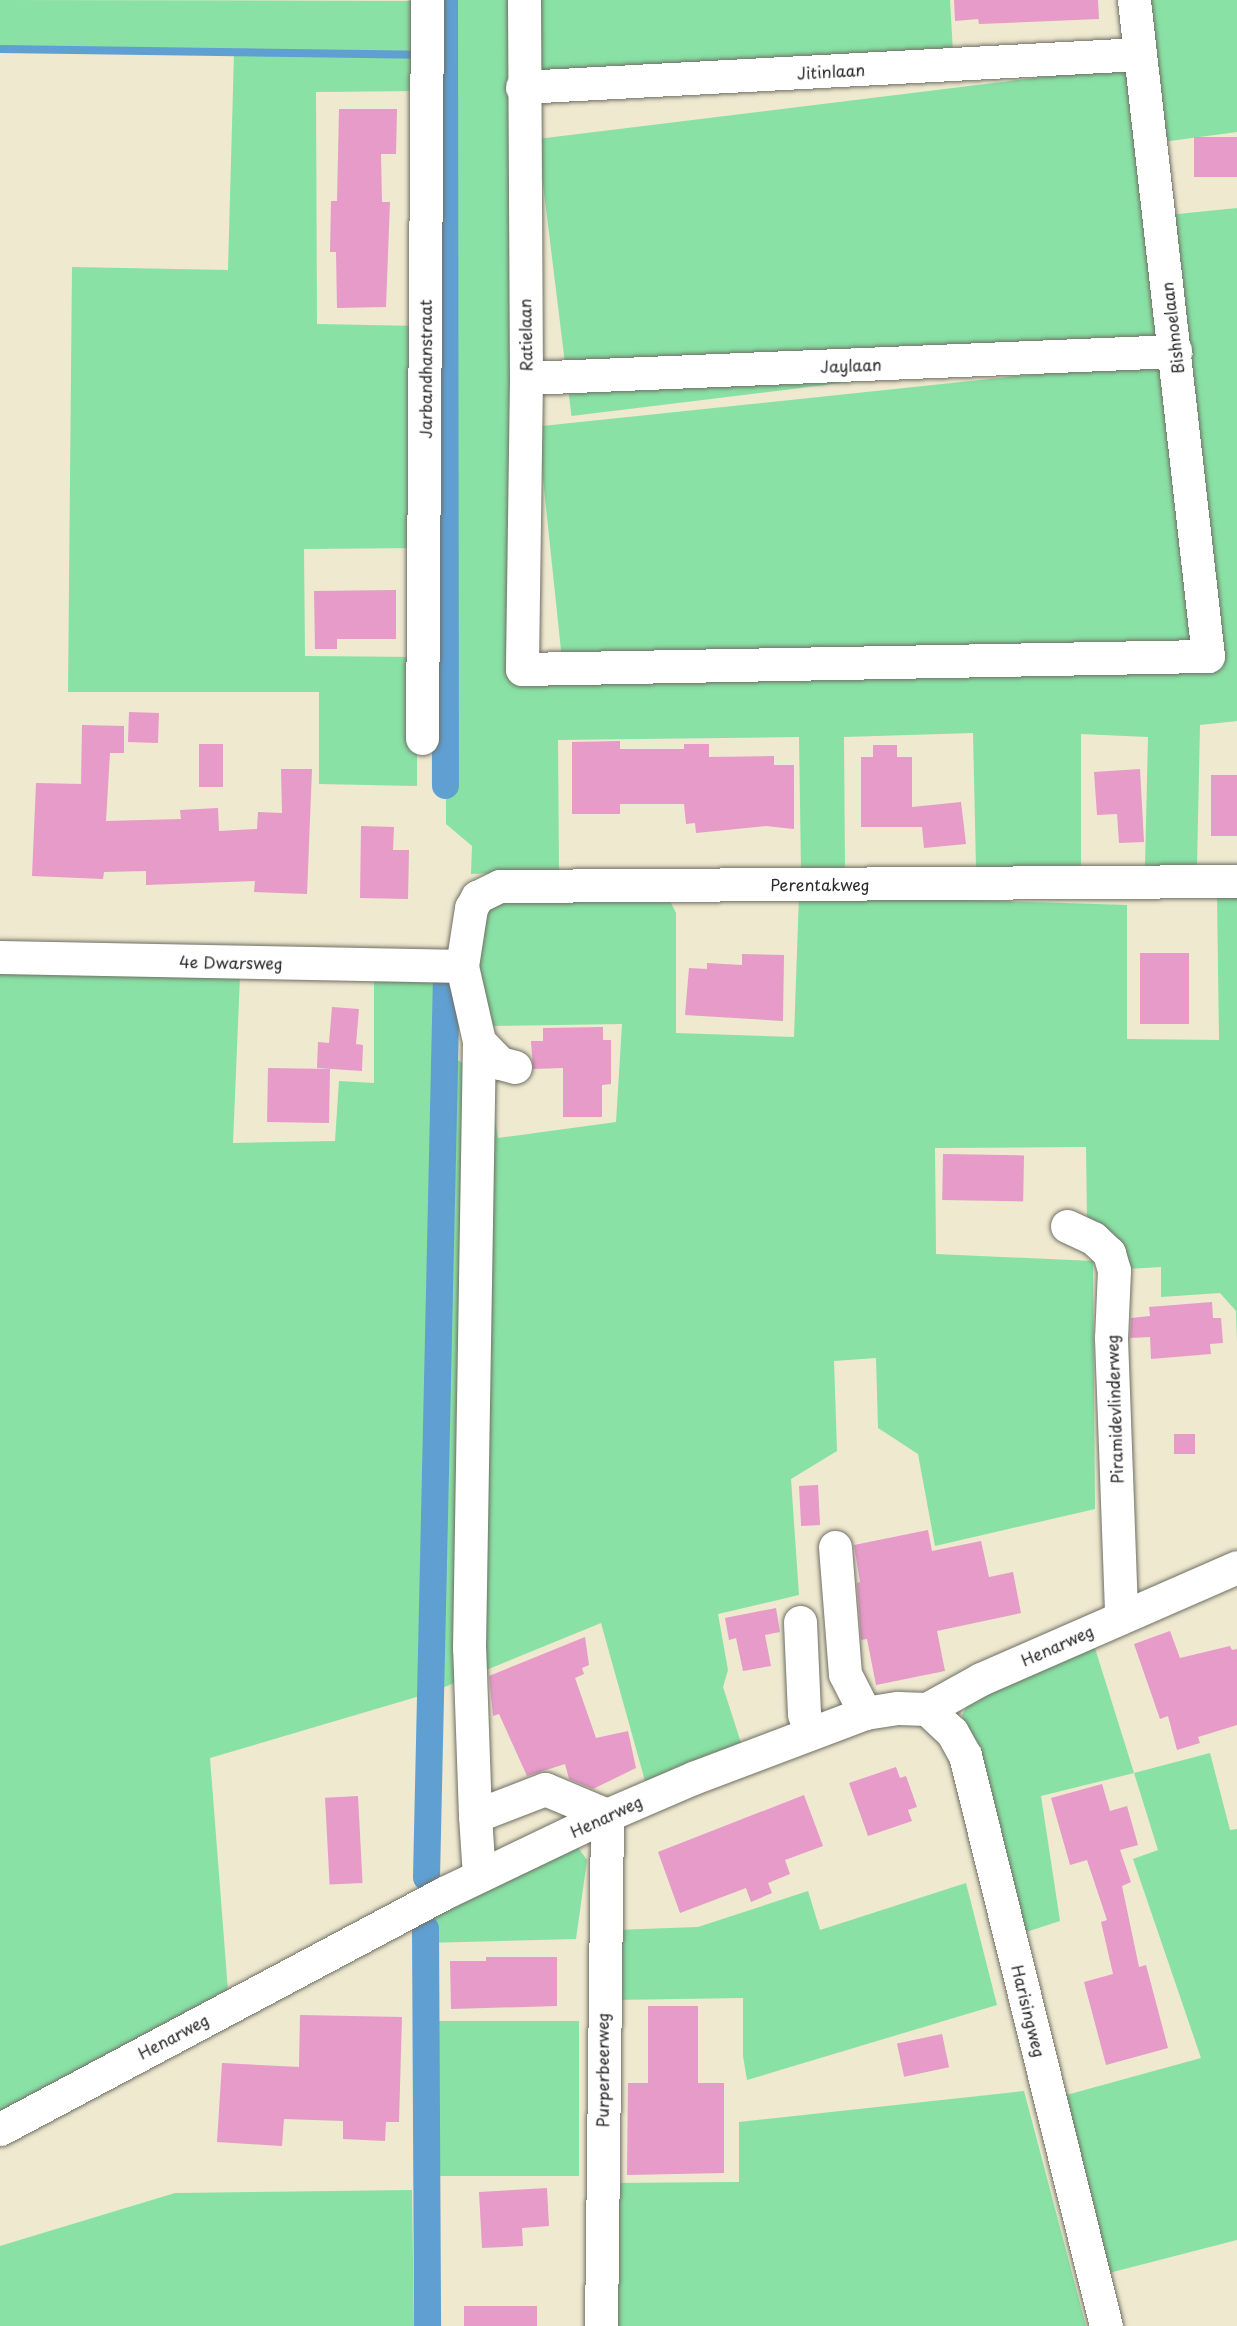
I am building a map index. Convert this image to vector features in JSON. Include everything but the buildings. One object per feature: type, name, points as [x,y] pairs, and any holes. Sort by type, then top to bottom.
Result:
[{"type":"street","name":"Jarbandhanstraat","points":[[422,738],[428,0]]},
{"type":"street","name":"Ratielaan","points":[[522,669],[526,378],[522,87],[524,0]]},
{"type":"street","name":"Bishnoelaan","points":[[522,669],[1208,656],[1134,0]]},
{"type":"street","name":"Jitinlaan","points":[[522,87],[1140,54]]},
{"type":"street","name":"Jaylaan","points":[[526,378],[1175,351]]},
{"type":"street","name":"Perentakweg","points":[[462,966],[471,908],[477,897],[500,886],[1237,881]]},
{"type":"street","name":"4e Dwarsweg","points":[[0,957],[462,966]]},
{"type":"street","points":[[462,966],[479,1041],[469,1648],[479,1876]]},
{"type":"street","points":[[479,1041],[500,1063],[515,1067]]},
{"type":"street","name":"Piramidevlinderweg","points":[[1067,1226],[1093,1238],[1108,1253],[1114,1270],[1111,1338],[1121,1617]]},
{"type":"street","points":[[835,1547],[845,1674],[865,1713]]},
{"type":"street","name":"Henarweg","points":[[0,2129],[479,1876],[607,1815],[865,1713],[898,1708],[927,1709],[981,1679],[1237,1567]]},
{"type":"street","points":[[800,1622],[804,1714],[810,1733]]},
{"type":"street","name":"Harisingweg","points":[[927,1709],[952,1732],[965,1755],[1106,2326]]},
{"type":"street","points":[[475,1816],[545,1789],[558,1791],[607,1815]]},
{"type":"street","name":"Purperbeerweg","points":[[601,2326],[607,1815]]},
{"type":"green space","points":[[0,0],[423,1],[420,91],[316,92],[317,324],[420,326],[422,548],[304,549],[305,656],[417,657],[417,786],[319,784],[319,692],[68,692],[72,267],[228,270],[234,53],[0,49]]},
{"type":"green space","points":[[444,0],[516,0],[516,678],[1216,667],[1168,215],[1237,208],[1237,721],[1200,725],[1197,866],[1145,866],[1148,737],[1081,734],[1081,869],[976,867],[973,733],[844,737],[845,871],[801,871],[799,737],[558,740],[559,871],[471,874],[472,846],[446,824]]},
{"type":"green space","points":[[533,0],[950,0],[953,53],[532,76]]},
{"type":"green space","points":[[1145,0],[1237,0],[1237,132],[1162,142]]},
{"type":"green space","points":[[1133,66],[1167,343],[571,416],[537,139]]},
{"type":"green space","points":[[1170,360],[1200,647],[568,714],[537,426]]},
{"type":"green space","points":[[494,894],[667,895],[676,913],[676,1033],[794,1037],[799,895],[1127,905],[1127,1039],[1219,1040],[1217,895],[1237,895],[1237,1343],[1236,1311],[1220,1293],[1161,1297],[1161,1267],[1110,1270],[1087,1221],[1086,1147],[935,1148],[936,1254],[1093,1261],[1095,1509],[935,1546],[918,1454],[878,1428],[876,1358],[834,1361],[837,1451],[791,1479],[799,1595],[718,1614],[728,1670],[723,1687],[743,1749],[647,1788],[601,1623],[430,1693],[210,1758],[228,1991],[0,2118],[0,973],[240,976],[233,1143],[335,1141],[339,1081],[374,1083],[374,980],[446,978],[445,1051],[489,1082],[498,1138],[616,1122],[622,1024],[491,1026],[468,964]]},
{"type":"green space","points":[[1094,1645],[1134,1773],[1041,1796],[1060,1921],[1017,1935],[962,1715],[973,1696]]},
{"type":"green space","points":[[1210,1753],[1230,1830],[1237,1829],[1237,2240],[1105,2274],[1059,2097],[1201,2058],[1133,1859],[1158,1850],[1134,1773]]},
{"type":"green space","points":[[577,1846],[587,1860],[576,1939],[425,1943],[425,1915]]},
{"type":"green space","points":[[966,1883],[997,2005],[747,2080],[743,2056],[743,1998],[613,2000],[615,1930],[698,1927],[808,1891],[820,1930]]},
{"type":"green space","points":[[424,2021],[579,2021],[579,2176],[424,2176]]},
{"type":"green space","points":[[1024,2091],[1086,2326],[609,2326],[608,2183],[739,2182],[739,2122]]},
{"type":"green space","points":[[412,2190],[414,2326],[0,2326],[0,2246],[175,2193]]},
{"type":"waterway","points":[[444,0],[445,785]]},
{"type":"waterway","points":[[0,49],[419,55]]},
{"type":"waterway","points":[[426,1877],[446,978]]},
{"type":"waterway","points":[[425,1928],[427,2326]]}]
